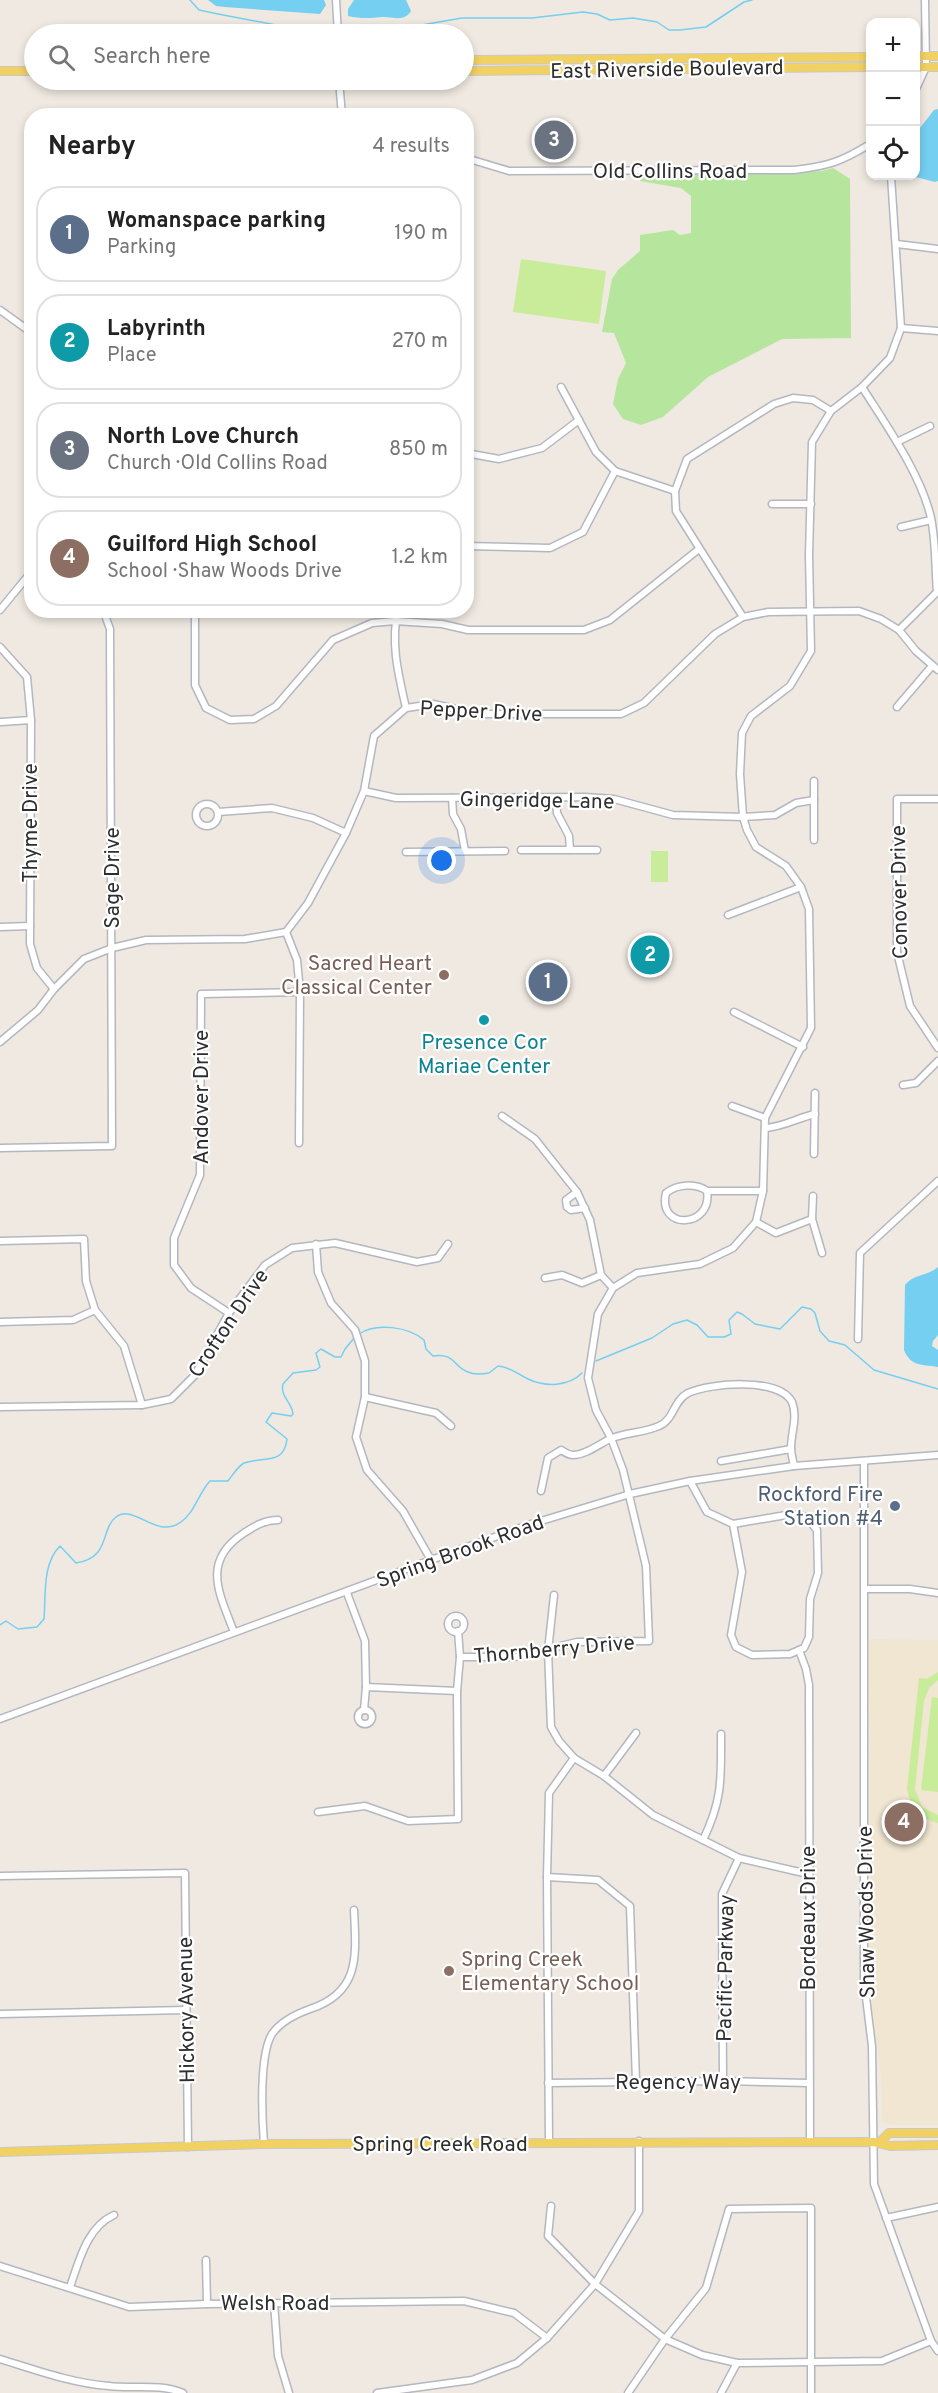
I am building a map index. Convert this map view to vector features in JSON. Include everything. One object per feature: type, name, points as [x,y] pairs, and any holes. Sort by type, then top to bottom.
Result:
[{"type":"main road","points":[[920,56],[938,56]]},
{"type":"main road","name":"East Riverside Boulevard","points":[[474,60],[866,57]]},
{"type":"main road","points":[[742,58],[743,68]]},
{"type":"main road","name":"East Riverside Boulevard","points":[[474,71],[866,67]]},
{"type":"main road","points":[[920,67],[938,67]]},
{"type":"main road","points":[[0,71],[24,71]]},
{"type":"main road","name":"Spring Creek Road","points":[[877,2142],[889,2133],[938,2133]]},
{"type":"main road","name":"Spring Creek Road","points":[[0,2152],[264,2144],[639,2141],[877,2142],[890,2146],[938,2145]]},
{"type":"street","points":[[336,0],[337,24]]},
{"type":"street","points":[[920,80],[926,67],[925,0]]},
{"type":"street","points":[[340,90],[341,108]]},
{"type":"street","name":"Old Collins Road","points":[[474,160],[509,171],[794,170],[819,167],[844,160],[866,146]]},
{"type":"street","points":[[630,1494],[611,1438],[596,1410],[588,1378],[598,1314],[613,1288],[637,1273],[700,1264],[733,1248],[756,1222],[763,1191],[765,1118],[811,1028],[809,909],[801,887],[786,866],[756,847],[747,830],[743,817],[740,774],[742,733],[751,716],[790,686],[811,651],[812,612],[809,555],[812,442],[831,411],[862,387],[891,358],[901,328],[891,180]]},
{"type":"street","points":[[897,244],[938,249]]},
{"type":"street","points":[[0,310],[24,326]]},
{"type":"street","points":[[901,328],[938,331]]},
{"type":"street","points":[[561,387],[596,452],[615,471],[675,491]]},
{"type":"street","points":[[862,387],[897,442],[924,499],[931,520],[937,592],[899,630]]},
{"type":"street","points":[[743,617],[676,511],[675,491],[687,459],[774,404],[794,398],[813,400],[831,411]]},
{"type":"street","points":[[474,454],[499,459],[542,448],[579,420]]},
{"type":"street","points":[[897,442],[930,426]]},
{"type":"street","points":[[474,546],[550,548],[583,532],[615,471]]},
{"type":"street","points":[[772,504],[811,504]]},
{"type":"street","points":[[901,527],[931,520]]},
{"type":"street","points":[[195,618],[195,685],[206,708],[230,720],[254,719],[276,706],[333,640],[372,623],[395,621],[442,624],[468,630],[584,630],[610,620],[699,549]]},
{"type":"street","points":[[0,610],[24,580]]},
{"type":"street","points":[[0,594],[7,600]]},
{"type":"street","name":"Pepper Drive","points":[[286,932],[308,903],[346,833],[364,791],[374,736],[406,708],[433,704],[479,714],[621,714],[644,703],[715,634],[743,617],[768,612],[859,611],[881,619],[899,630],[916,651],[935,668]]},
{"type":"street","name":"Sage Drive","points":[[0,1148],[112,1146],[110,629],[106,618]]},
{"type":"street","points":[[396,618],[396,663],[406,708]]},
{"type":"street","name":"Thyme Drive","points":[[0,647],[27,677],[31,720],[30,926],[34,961],[42,976],[54,989]]},
{"type":"street","points":[[897,707],[935,668]]},
{"type":"street","points":[[0,722],[31,720]]},
{"type":"street","points":[[814,781],[814,840]]},
{"type":"street","name":"Gingeridge Lane","points":[[364,791],[396,798],[556,799],[585,797],[614,799],[673,815],[743,817],[775,815],[796,803],[814,800]]},
{"type":"street","points":[[452,798],[453,814],[461,829],[465,851]]},
{"type":"street","points":[[556,799],[557,813],[569,836],[570,850]]},
{"type":"street","name":"Conover Drive","points":[[938,799],[897,799],[897,952],[910,1006],[938,1048]]},
{"type":"street","points":[[218,812],[272,808],[313,819],[346,833]]},
{"type":"street","points":[[521,850],[597,850]]},
{"type":"street","points":[[406,852],[505,851]]},
{"type":"street","points":[[728,915],[801,887]]},
{"type":"street","points":[[0,927],[30,926]]},
{"type":"street","points":[[0,1042],[38,1010],[54,989],[84,959],[112,948],[146,940],[245,939],[286,932],[297,960],[300,992],[299,1143]]},
{"type":"street","name":"Andover Drive","points":[[229,1313],[191,1288],[174,1265],[174,1238],[200,1175],[201,994],[300,992]]},
{"type":"street","points":[[734,1012],[803,1047]]},
{"type":"street","points":[[903,1085],[916,1083],[938,1061]]},
{"type":"street","points":[[814,1154],[815,1093]]},
{"type":"street","points":[[732,1106],[765,1118]]},
{"type":"street","points":[[765,1128],[782,1127],[798,1118],[815,1114]]},
{"type":"street","points":[[502,1116],[535,1139],[577,1192],[590,1220],[601,1275],[613,1288]]},
{"type":"street","points":[[858,1339],[860,1253],[938,1181]]},
{"type":"street","points":[[707,1191],[708,1198],[702,1216],[696,1219],[680,1219],[667,1215],[664,1200],[666,1193],[678,1186],[695,1186],[707,1191],[763,1191]]},
{"type":"street","points":[[577,1192],[566,1200],[567,1208],[571,1210],[585,1208]]},
{"type":"street","points":[[813,1196],[812,1218],[822,1253]]},
{"type":"street","points":[[756,1222],[776,1233],[812,1218]]},
{"type":"street","points":[[0,1241],[84,1239],[86,1281],[95,1310],[124,1346],[142,1405]]},
{"type":"street","name":"Crofton Drive","points":[[0,1407],[142,1405],[171,1399],[195,1375],[229,1313],[266,1265],[292,1248],[335,1243],[417,1262],[438,1258],[448,1244]]},
{"type":"street","points":[[316,1244],[318,1272],[331,1302],[356,1332],[365,1360],[365,1397],[356,1437],[367,1470],[403,1511],[431,1560]]},
{"type":"street","points":[[545,1278],[562,1275],[582,1283],[601,1275]]},
{"type":"street","points":[[0,1322],[73,1320],[95,1310]]},
{"type":"street","points":[[541,1491],[548,1458],[561,1450],[569,1455],[580,1454],[611,1438],[661,1426],[671,1416],[676,1402],[689,1393],[722,1384],[775,1389],[788,1396],[795,1416],[791,1449],[794,1466]]},
{"type":"street","points":[[365,1397],[436,1413],[451,1426]]},
{"type":"street","points":[[721,1461],[791,1449]]},
{"type":"street","name":"Spring Brook Road","points":[[0,1719],[531,1524],[630,1494],[690,1481],[794,1466],[938,1455]]},
{"type":"street","name":"Shaw Woods Drive","points":[[864,1461],[864,1981],[872,2046],[877,2142],[874,2184],[931,2341],[938,2351]]},
{"type":"street","points":[[690,1481],[707,1512],[733,1524],[792,1514],[806,1517],[817,1530],[818,1573],[810,1599],[809,1637],[804,1648],[790,1654],[752,1655],[736,1647],[731,1635],[742,1572],[733,1524]]},
{"type":"street","name":"Thornberry Drive","points":[[460,1656],[515,1656],[577,1642],[648,1641],[646,1566],[630,1494]]},
{"type":"street","points":[[234,1632],[216,1580],[217,1567],[222,1553],[234,1540],[266,1520],[278,1520]]},
{"type":"street","points":[[865,1589],[910,1589],[938,1593]]},
{"type":"street","points":[[347,1593],[365,1641],[364,1710]]},
{"type":"street","points":[[554,1595],[548,1650],[551,1727],[559,1741],[574,1758],[604,1776],[652,1815],[739,1858],[808,1874]]},
{"type":"street","points":[[318,1812],[365,1806],[408,1821],[458,1819],[457,1691],[460,1656],[458,1631]]},
{"type":"street","name":"Bordeaux Drive","points":[[799,1650],[806,1669],[809,1693],[810,2142]]},
{"type":"street","name":"Thornberry Drive","points":[[366,1687],[457,1691]]},
{"type":"street","points":[[604,1776],[636,1733]]},
{"type":"street","points":[[703,1840],[715,1816],[720,1792],[721,1734]]},
{"type":"street","points":[[549,2143],[547,1877],[549,1793],[574,1758]]},
{"type":"street","name":"Pacific Parkway","points":[[723,2081],[722,1894],[739,1858]]},
{"type":"street","name":"Hickory Avenue","points":[[0,1876],[185,1873],[188,2147]]},
{"type":"street","points":[[547,1877],[598,1880],[630,1906],[636,2081]]},
{"type":"street","points":[[264,2144],[264,2059],[268,2042],[272,2033],[283,2022],[300,2012],[332,2000],[348,1983],[354,1963],[354,1910]]},
{"type":"street","points":[[0,2014],[186,2010]]},
{"type":"street","name":"Regency Way","points":[[548,2083],[723,2081],[809,2083]]},
{"type":"street","points":[[377,2393],[472,2380],[517,2363],[547,2338],[595,2284],[639,2211],[639,2141]]},
{"type":"street","points":[[551,2206],[548,2236],[595,2284],[665,2339],[702,2355],[737,2363],[882,2361],[931,2341]]},
{"type":"street","points":[[886,2218],[938,2207]]},
{"type":"street","points":[[628,2393],[665,2339],[706,2288],[729,2209],[811,2208],[811,2393]]},
{"type":"street","points":[[69,2287],[95,2229],[105,2219],[114,2215]]},
{"type":"street","points":[[206,2260],[207,2304]]},
{"type":"street","name":"Welsh Road","points":[[0,2266],[129,2307],[464,2301],[514,2313],[547,2338]]},
{"type":"street","points":[[274,2303],[278,2356],[289,2393]]},
{"type":"street","points":[[0,2359],[61,2379],[110,2387],[157,2387],[183,2393]]},
{"type":"street","points":[[721,2393],[737,2363]]},
{"type":"shaded area","points":[[869,1639],[938,1640],[938,2125],[891,2125],[882,2121],[881,2073],[872,2010],[870,1973]]},
{"type":"green space","points":[[833,168],[850,179],[851,338],[782,339],[708,377],[663,417],[641,425],[623,419],[613,404],[618,379],[626,363],[614,333],[602,332],[612,279],[618,270],[640,251],[640,235],[673,230],[680,235],[691,233],[691,196],[681,188],[640,181],[640,173],[784,173],[822,171]]},
{"type":"green space","points":[[521,259],[606,271],[599,324],[513,312]]},
{"type":"green space","points":[[651,851],[668,851],[668,882],[651,882]]},
{"type":"green space","points":[[938,1672],[938,1680],[929,1688],[924,1701],[915,1789],[922,1807],[938,1815],[938,1823],[926,1819],[917,1811],[907,1789],[919,1678],[927,1679]]},
{"type":"green space","points":[[932,1697],[938,1698],[938,1792],[921,1790]]},
{"type":"water","points":[[208,0],[324,0],[326,5],[320,14],[216,6]]},
{"type":"water","points":[[354,0],[406,0],[411,11],[405,17],[399,18],[348,16],[348,9]]},
{"type":"water","points":[[938,109],[938,181],[935,182],[920,178],[920,128],[934,110]]},
{"type":"water","points":[[938,1267],[938,1335],[932,1346],[938,1350],[938,1367],[913,1362],[904,1350],[905,1285]]},
{"type":"waterway","points":[[190,0],[199,10],[271,24]]},
{"type":"waterway","points":[[428,24],[462,18],[532,18],[583,12],[597,14],[610,20],[633,18],[657,22],[669,30],[680,30],[706,27],[744,2],[752,0]]},
{"type":"waterway","points":[[596,1361],[652,1338],[673,1324],[687,1320],[697,1325],[708,1337],[724,1337],[731,1334],[729,1320],[737,1312],[755,1324],[780,1329],[802,1307],[811,1309],[815,1313],[820,1331],[829,1341],[845,1345],[874,1370],[938,1389]]},
{"type":"waterway","points":[[359,1334],[366,1330],[383,1327],[410,1332],[424,1340],[426,1349],[433,1356],[446,1356],[473,1374],[489,1373],[498,1366],[510,1369],[535,1382],[556,1384],[570,1381],[582,1373]]},
{"type":"waterway","points":[[0,1625],[6,1621],[18,1629],[37,1627],[44,1619],[48,1571],[54,1553],[60,1546],[76,1563],[87,1560],[100,1549],[111,1522],[123,1514],[130,1514],[154,1525],[172,1526],[186,1518],[210,1481],[228,1481],[244,1463],[277,1457],[282,1453],[287,1439],[266,1422],[272,1413],[291,1416],[293,1414],[283,1392],[283,1384],[293,1373],[316,1370],[320,1367],[316,1353],[321,1349],[335,1357],[341,1357],[355,1337]]},
{"type":"place","name":"North Love Church","points":[[554,140]]},
{"type":"place","name":"Labyrinth","points":[[650,955]]},
{"type":"place","name":"Sacred Heart Classical Center","points":[[444,975]]},
{"type":"place","name":"Womanspace parking","points":[[548,982]]},
{"type":"place","name":"Presence Cor Mariae Center","points":[[484,1020]]},
{"type":"place","name":"Rockford Fire Station #4","points":[[895,1506]]},
{"type":"place","name":"Guilford High School","points":[[904,1822]]},
{"type":"place","name":"Spring Creek Elementary School","points":[[449,1971]]}]
